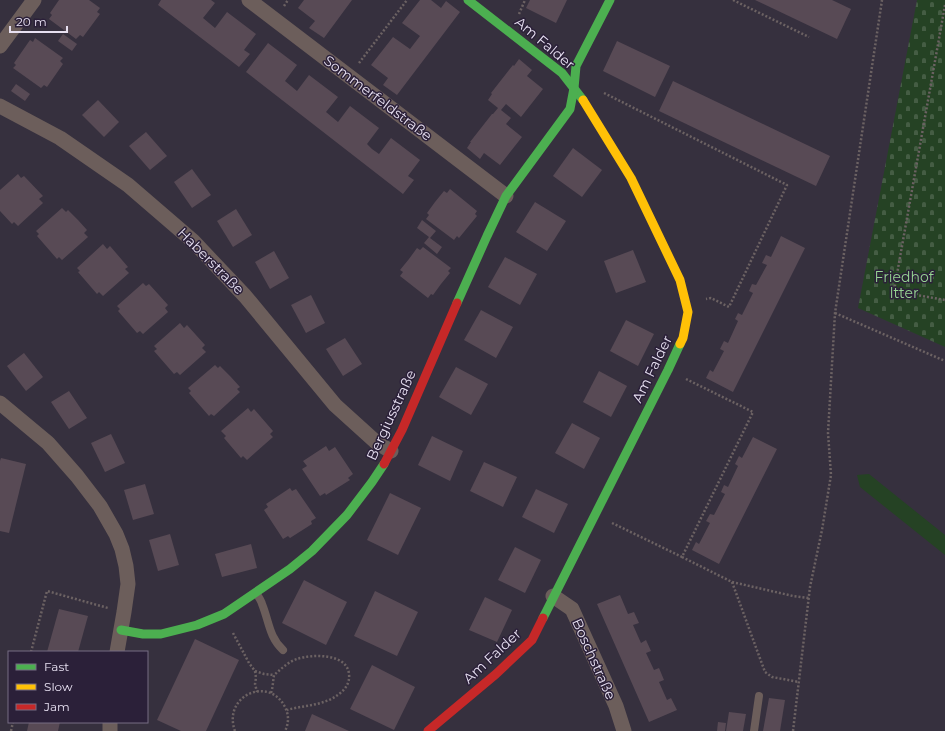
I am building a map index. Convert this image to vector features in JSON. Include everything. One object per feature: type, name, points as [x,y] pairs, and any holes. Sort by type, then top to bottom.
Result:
[{"type":"street","points":[[0,46],[34,0]]},
{"type":"street","name":"Sommerfeldstraße","points":[[249,0],[506,196]]},
{"type":"street","name":"Am Falder","points":[[428,731],[496,674],[532,640],[668,370],[683,338],[688,312],[680,280],[631,178],[586,104],[562,73],[468,0]]},
{"type":"street","name":"Bergiusstraße","points":[[121,630],[143,634],[162,634],[197,625],[224,614],[290,569],[312,551],[347,515],[381,469],[402,430],[506,196],[570,109],[576,66],[610,0]]},
{"type":"street","name":"Haberstraße","points":[[0,106],[60,138],[128,185],[193,241],[245,296],[335,404],[376,443],[391,451]]},
{"type":"street","points":[[0,403],[48,443],[77,476],[100,506],[116,534],[122,549],[128,584],[117,651]]},
{"type":"street","name":"Boschstraße","points":[[553,596],[572,609],[616,706],[624,731]]},
{"type":"lane","points":[[256,592],[262,603],[271,634],[277,645],[283,650]]},
{"type":"lane","points":[[754,731],[759,696]]},
{"type":"path","points":[[348,76],[407,0]]},
{"type":"path","points":[[733,0],[809,37]]},
{"type":"path","points":[[793,731],[810,587],[832,475],[828,433],[835,313],[882,0]]},
{"type":"path","points":[[945,5],[894,291],[945,300]]},
{"type":"path","points":[[582,99],[594,88],[787,185],[729,307],[711,298],[686,303]]},
{"type":"path","points":[[835,313],[945,361]]},
{"type":"path","points":[[668,370],[753,412],[682,557]]},
{"type":"path","points":[[595,514],[732,582],[793,596],[809,598]]},
{"type":"path","points":[[732,582],[765,672],[772,677],[799,682]]},
{"type":"path","points":[[31,651],[47,591],[124,612]]},
{"type":"path","points":[[224,614],[249,663],[255,671],[255,684],[257,692]]},
{"type":"path","points":[[255,671],[274,675],[296,660],[322,656],[341,660],[346,665],[349,670],[349,683],[339,694],[319,704],[287,710]]},
{"type":"path","points":[[271,693],[274,675]]},
{"type":"path","points":[[235,731],[232,717],[239,701],[246,695],[262,691],[271,693],[283,703],[287,710],[288,719],[285,731]]},
{"type":"green space","name":"Friedhof Itter","points":[[917,0],[945,0],[945,347],[858,308]]},
{"type":"green space","points":[[869,474],[945,535],[945,555],[860,487],[857,475]]},
{"type":"building","points":[[59,0],[89,0],[100,8],[97,12],[100,14],[83,37],[80,35],[76,39],[49,19],[52,15],[50,13]]},
{"type":"building","points":[[161,0],[211,0],[215,3],[203,18],[215,28],[227,12],[256,34],[244,50],[250,54],[239,67],[158,5]]},
{"type":"building","points":[[304,0],[352,0],[324,38],[309,28],[315,21],[298,8]]},
{"type":"building","points":[[420,0],[431,0],[441,8],[446,1],[460,12],[397,95],[383,85],[388,78],[371,65],[393,37],[410,49],[420,36],[402,23]]},
{"type":"building","points":[[530,0],[567,0],[556,23],[526,8]]},
{"type":"building","points":[[755,0],[832,0],[851,9],[837,39]]},
{"type":"building","points":[[63,34],[77,44],[72,51],[58,41]]},
{"type":"building","points":[[35,38],[63,58],[60,61],[63,64],[47,87],[44,85],[41,88],[13,68],[16,65],[14,63],[30,40],[33,42]]},
{"type":"building","points":[[617,41],[670,66],[655,97],[603,71]]},
{"type":"building","points":[[268,43],[297,65],[285,81],[297,91],[309,75],[338,97],[326,112],[338,122],[350,106],[379,128],[367,144],[372,149],[379,154],[391,138],[420,160],[408,176],[414,180],[403,194],[246,72]]},
{"type":"building","points":[[519,59],[532,70],[527,76],[543,89],[521,117],[506,104],[501,110],[511,118],[506,124],[522,137],[500,165],[484,153],[480,159],[467,148],[470,142],[498,108],[488,100],[492,94],[491,93]]},
{"type":"building","points":[[673,81],[830,156],[816,186],[659,111]]},
{"type":"building","points":[[16,84],[30,94],[25,101],[11,91]]},
{"type":"building","points":[[98,100],[119,122],[104,137],[82,115]]},
{"type":"building","points":[[146,132],[167,156],[150,170],[129,146]]},
{"type":"building","points":[[573,148],[602,170],[582,197],[553,176]]},
{"type":"building","points":[[192,169],[211,195],[192,208],[174,182]]},
{"type":"building","points":[[18,174],[21,178],[24,176],[43,196],[39,199],[43,203],[18,226],[14,222],[12,224],[0,211],[0,190]]},
{"type":"building","points":[[450,189],[477,211],[475,214],[477,216],[459,238],[457,236],[454,240],[426,219],[429,215],[427,213],[435,202],[444,191],[447,193]]},
{"type":"building","points":[[535,202],[566,221],[547,251],[516,232]]},
{"type":"building","points":[[62,208],[66,212],[68,210],[87,230],[84,233],[88,237],[62,260],[59,257],[57,259],[37,236],[39,234],[36,231]]},
{"type":"building","points":[[236,209],[252,235],[233,247],[217,221]]},
{"type":"building","points":[[422,220],[436,231],[430,238],[442,247],[437,254],[424,243],[429,237],[417,228]]},
{"type":"building","points":[[781,236],[805,248],[733,392],[706,378],[710,370],[713,372],[724,351],[720,349],[724,341],[728,343],[738,321],[735,319],[738,313],[742,315],[753,293],[749,291],[752,284],[756,285],[767,265],[762,263],[766,255],[771,257]]},
{"type":"building","points":[[103,244],[107,249],[110,246],[128,267],[125,269],[129,273],[103,296],[99,292],[97,294],[78,272],[80,271],[77,268]]},
{"type":"building","points":[[423,247],[451,268],[448,271],[450,273],[433,295],[431,294],[428,298],[400,276],[403,272],[400,270],[417,248],[420,250]]},
{"type":"building","points":[[633,250],[646,282],[616,293],[604,261]]},
{"type":"building","points":[[274,251],[289,278],[270,289],[255,262]]},
{"type":"building","points":[[505,257],[537,274],[520,305],[488,287]]},
{"type":"building","points":[[143,283],[146,286],[149,284],[168,305],[165,308],[168,312],[143,334],[140,331],[137,333],[118,311],[120,309],[117,306]]},
{"type":"building","points":[[311,295],[325,323],[306,333],[291,305]]},
{"type":"building","points":[[481,310],[513,327],[496,358],[464,340]]},
{"type":"building","points":[[626,320],[654,334],[638,366],[610,351]]},
{"type":"building","points":[[180,323],[184,328],[187,325],[205,345],[202,348],[206,352],[180,375],[177,372],[174,374],[154,351],[157,349],[154,346]]},
{"type":"building","points":[[345,338],[362,364],[343,376],[326,349]]},
{"type":"building","points":[[24,353],[43,377],[26,391],[7,366]]},
{"type":"building","points":[[215,365],[218,368],[220,366],[230,376],[240,387],[237,389],[240,392],[214,416],[211,414],[209,416],[189,393],[191,391],[188,388]]},
{"type":"building","points":[[456,367],[488,384],[471,415],[439,397]]},
{"type":"building","points":[[599,371],[627,386],[611,417],[583,402]]},
{"type":"building","points":[[69,391],[87,418],[69,429],[51,402]]},
{"type":"building","points":[[248,408],[251,412],[254,409],[273,431],[270,434],[273,437],[247,460],[243,456],[241,458],[224,438],[226,436],[221,431]]},
{"type":"building","points":[[572,423],[600,438],[584,469],[555,453]]},
{"type":"building","points":[[111,434],[125,463],[105,472],[91,443]]},
{"type":"building","points":[[432,436],[463,451],[450,481],[418,465]]},
{"type":"building","points":[[753,437],[777,449],[719,564],[692,550],[696,542],[699,544],[710,523],[706,521],[710,514],[714,515],[725,494],[721,492],[724,485],[728,487],[738,466],[735,464],[739,456],[742,458]]},
{"type":"building","points":[[326,446],[329,451],[335,447],[353,474],[348,478],[350,480],[326,495],[325,493],[320,496],[302,469],[307,466],[303,461]]},
{"type":"building","points":[[1,458],[26,464],[9,533],[0,531]]},
{"type":"building","points":[[484,462],[517,477],[503,507],[470,491]]},
{"type":"building","points":[[145,484],[154,514],[133,520],[124,490]]},
{"type":"building","points":[[290,488],[292,491],[296,489],[316,518],[311,521],[312,524],[290,538],[288,536],[283,539],[264,510],[268,507],[266,504]]},
{"type":"building","points":[[536,489],[568,504],[554,533],[522,517]]},
{"type":"building","points":[[390,493],[421,508],[398,555],[367,540]]},
{"type":"building","points":[[170,534],[179,565],[158,571],[149,540]]},
{"type":"building","points":[[251,544],[257,568],[222,577],[215,554]]},
{"type":"building","points":[[515,547],[541,560],[525,593],[498,580]]},
{"type":"building","points":[[304,580],[347,602],[326,645],[282,623]]},
{"type":"building","points":[[375,591],[418,612],[397,656],[354,636]]},
{"type":"building","points":[[620,595],[628,614],[634,612],[639,623],[633,625],[641,643],[646,640],[651,651],[646,653],[654,670],[659,668],[664,680],[659,682],[667,700],[671,698],[677,710],[649,722],[597,604]]},
{"type":"building","points":[[485,597],[512,610],[497,642],[469,630]]},
{"type":"building","points":[[59,609],[88,616],[78,651],[47,651]]},
{"type":"building","points":[[195,639],[239,660],[206,731],[181,731],[157,720]]},
{"type":"building","points":[[372,665],[415,687],[394,730],[350,709]]},
{"type":"building","points":[[769,698],[785,700],[780,731],[763,731]]},
{"type":"building","points":[[729,712],[746,714],[743,731],[726,731]]},
{"type":"building","points":[[312,714],[349,731],[305,731]]},
{"type":"building","points":[[718,722],[726,723],[725,731],[717,731]]},
{"type":"building","points":[[29,723],[60,723],[58,731],[27,731]]},
{"type":"traffic: fast","points":[[468,0],[562,73],[583,100]]},
{"type":"traffic: fast","points":[[457,303],[506,196],[570,109],[576,66],[610,0]]},
{"type":"traffic: fast","points":[[543,618],[680,344]]},
{"type":"traffic: fast","points":[[121,630],[143,634],[161,634],[197,625],[224,614],[290,569],[312,551],[347,515],[384,464]]},
{"type":"traffic: slow","points":[[583,100],[631,178],[680,280],[688,312],[683,338],[680,344]]},
{"type":"traffic: jam","points":[[384,464],[402,430],[457,303]]},
{"type":"traffic: jam","points":[[428,731],[496,674],[532,640],[543,618]]}]
